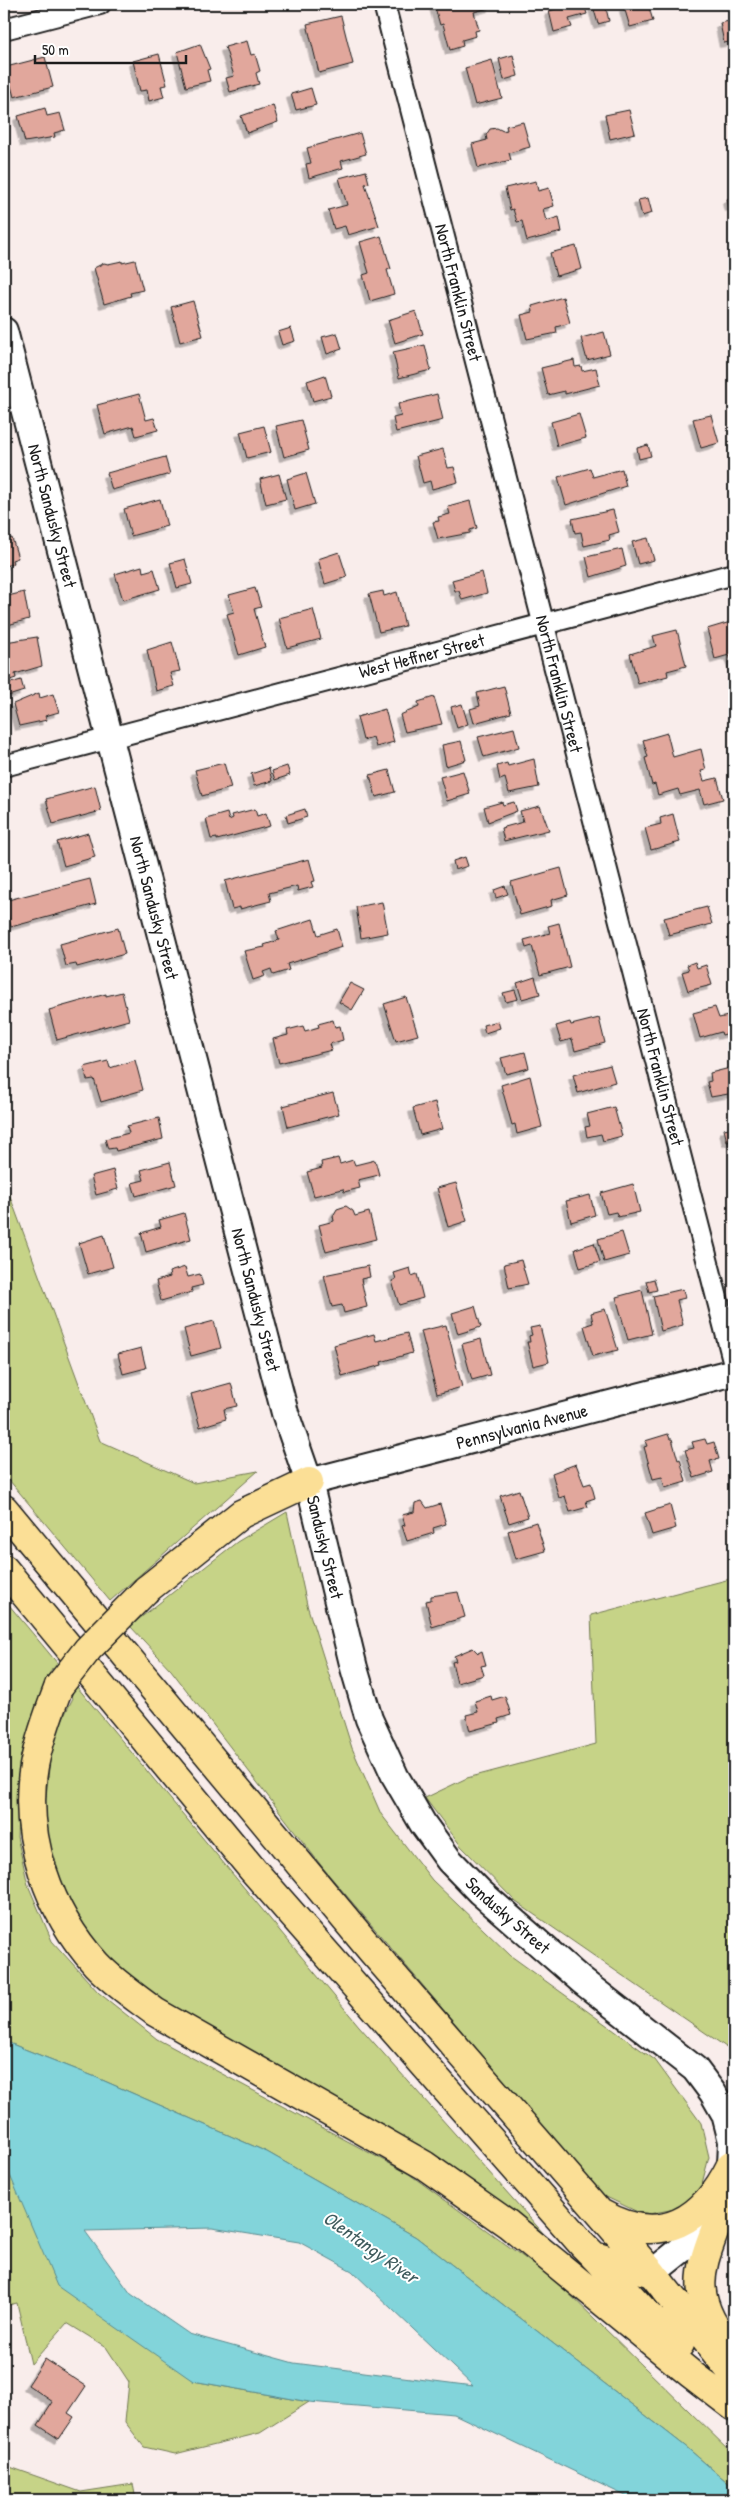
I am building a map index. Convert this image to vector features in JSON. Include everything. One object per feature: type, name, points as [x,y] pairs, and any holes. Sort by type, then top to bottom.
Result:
[{"type":"highway","points":[[309,1482],[241,1514],[146,1590],[88,1649],[58,1686],[44,1727],[34,1768],[32,1825],[38,1855],[58,1910],[79,1943],[97,1965],[120,1986],[155,2012],[424,2165],[508,2224],[683,2368],[734,2407]]},
{"type":"highway","points":[[4,1508],[372,1951],[652,2273],[734,2375]]},
{"type":"highway","points":[[4,1569],[265,1884],[642,2309],[734,2395]]},
{"type":"highway","points":[[597,2211],[614,2220],[634,2227],[655,2229],[674,2226],[689,2219],[704,2205],[721,2185],[731,2165]]},
{"type":"highway","points":[[731,2165],[730,2188],[703,2262],[700,2283],[706,2311],[734,2352]]},
{"type":"highway","points":[[594,2256],[652,2273]]},
{"type":"street","points":[[4,29],[100,4]]},
{"type":"street","name":"North Franklin Street","points":[[384,4],[734,1364]]},
{"type":"street","name":"North Sandusky Street","points":[[4,331],[285,1413],[309,1482]]},
{"type":"street","name":"West Heffner Street","points":[[4,766],[734,574]]},
{"type":"street","name":"Pennsylvania Avenue","points":[[309,1482],[734,1372]]},
{"type":"street","name":"Sandusky Street","points":[[309,1482],[354,1668],[369,1719],[396,1776],[423,1824],[449,1860],[480,1892],[582,1981],[695,2069],[713,2093],[725,2114],[732,2141],[731,2165],[710,2218],[702,2233],[652,2273]]},
{"type":"green space","points":[[4,1180],[100,1441],[194,1483],[258,1471],[110,1601],[4,1474]]},
{"type":"green space","points":[[287,1512],[307,1605],[352,1748],[381,1814],[432,1880],[511,1956],[655,2060],[701,2123],[709,2157],[700,2191],[680,2208],[644,2215],[600,2194],[323,1868],[171,1670],[130,1626],[237,1542]]},
{"type":"green space","points":[[734,1578],[734,2045],[726,2047],[516,1902],[461,1846],[425,1798],[467,1778],[596,1744],[591,1615]]},
{"type":"green space","points":[[4,1599],[359,2026],[544,2234],[478,2186],[388,2127],[161,2004],[123,1973],[79,1926],[55,1867],[44,1816],[52,1740],[73,1698],[52,1668],[38,1701],[21,1754],[17,1837],[28,1885],[52,1941],[99,1993],[157,2039],[409,2174],[555,2280],[734,2455],[734,2488],[685,2446],[416,2237],[267,2152],[93,2076],[9,2043],[4,2038]]},
{"type":"green space","points":[[4,2167],[193,2381],[309,2402],[260,2433],[175,2454],[144,2447],[125,2422],[129,2382],[106,2347],[67,2323],[31,2364],[17,2303],[4,2306]]},
{"type":"green space","points":[[4,2457],[10,2467],[81,2492],[133,2484],[136,2500],[4,2500]]},
{"type":"water","name":"Olentangy River","points":[[4,2038],[9,2043],[93,2076],[267,2152],[416,2237],[685,2446],[734,2488],[734,2500],[634,2500],[454,2414],[309,2402],[193,2381],[57,2286],[9,2173],[4,2167]],"holes":[[[212,2228],[299,2242],[352,2271],[473,2386],[294,2363],[189,2334],[131,2294],[85,2231]]]},
{"type":"building","points":[[434,4],[491,4],[492,7],[474,12],[479,30],[475,31],[476,36],[462,40],[463,46],[450,50],[443,24],[440,25]]},
{"type":"building","points":[[557,4],[584,4],[587,14],[569,19],[572,27],[554,32],[549,11],[559,8]]},
{"type":"building","points":[[605,4],[609,21],[598,24],[593,6]]},
{"type":"building","points":[[634,4],[648,4],[653,21],[630,27],[624,7]]},
{"type":"building","points":[[341,16],[353,64],[319,73],[307,24]]},
{"type":"building","points":[[734,20],[734,41],[724,43],[720,23]]},
{"type":"building","points":[[247,41],[251,55],[255,54],[260,71],[256,73],[259,84],[230,92],[226,78],[234,76],[225,47]]},
{"type":"building","points":[[200,44],[210,69],[207,70],[210,81],[186,87],[177,52]]},
{"type":"building","points":[[159,54],[167,85],[161,86],[164,97],[149,101],[147,90],[140,91],[133,61]]},
{"type":"building","points":[[513,55],[518,76],[504,80],[499,59]]},
{"type":"building","points":[[45,57],[53,87],[14,97],[6,67]]},
{"type":"building","points":[[492,60],[502,98],[475,105],[465,68]]},
{"type":"building","points":[[311,88],[316,105],[296,110],[291,94]]},
{"type":"building","points":[[273,105],[278,122],[247,133],[241,116]]},
{"type":"building","points":[[45,108],[47,116],[60,113],[65,130],[54,133],[55,137],[25,142],[18,116]]},
{"type":"building","points":[[629,110],[635,133],[610,139],[605,115]]},
{"type":"building","points":[[523,122],[530,147],[509,153],[511,160],[478,168],[472,144],[487,140],[486,135],[490,129],[497,128],[503,131],[507,130],[506,126]]},
{"type":"building","points":[[360,133],[366,154],[341,161],[343,168],[309,178],[306,164],[311,163],[307,148]]},
{"type":"building","points":[[366,171],[369,183],[365,184],[379,226],[348,235],[345,226],[334,229],[328,210],[347,205],[339,178]]},
{"type":"building","points":[[536,181],[538,191],[549,188],[554,206],[543,209],[546,221],[559,217],[562,232],[527,241],[522,221],[517,222],[513,209],[510,210],[505,188]]},
{"type":"building","points":[[734,197],[734,206],[729,207],[727,199]]},
{"type":"building","points":[[648,198],[652,213],[642,216],[638,200]]},
{"type":"building","points":[[381,236],[391,269],[387,270],[394,294],[370,301],[363,275],[369,273],[360,242]]},
{"type":"building","points":[[576,246],[582,269],[556,276],[550,253]]},
{"type":"building","points":[[135,260],[143,290],[130,293],[131,296],[104,304],[94,268],[104,263],[122,261],[122,263]]},
{"type":"building","points":[[563,297],[570,323],[556,327],[557,333],[527,339],[521,315],[533,312],[532,306]]},
{"type":"building","points":[[193,301],[203,336],[180,342],[171,307]]},
{"type":"building","points":[[416,311],[423,334],[395,343],[388,320]]},
{"type":"building","points":[[291,328],[295,341],[282,345],[278,332]]},
{"type":"building","points":[[604,332],[610,354],[587,360],[581,338]]},
{"type":"building","points":[[337,333],[342,349],[327,354],[322,337]]},
{"type":"building","points":[[425,345],[431,370],[399,378],[393,352]]},
{"type":"building","points":[[574,360],[575,367],[581,366],[582,371],[596,368],[600,385],[565,394],[565,391],[548,395],[541,368]]},
{"type":"building","points":[[325,375],[331,396],[313,401],[307,381]]},
{"type":"building","points":[[139,394],[146,420],[154,418],[158,430],[136,436],[133,426],[105,434],[97,405]]},
{"type":"building","points":[[437,394],[443,420],[396,432],[393,418],[401,416],[398,404]]},
{"type":"building","points":[[579,414],[586,438],[557,446],[551,422]]},
{"type":"building","points":[[711,415],[719,443],[701,448],[693,419]]},
{"type":"building","points":[[301,420],[309,450],[284,457],[276,426]]},
{"type":"building","points":[[264,426],[271,452],[247,458],[240,432]]},
{"type":"building","points":[[648,445],[651,456],[639,459],[637,448]]},
{"type":"building","points":[[443,449],[448,468],[454,467],[458,482],[432,489],[430,481],[423,483],[416,456]]},
{"type":"building","points":[[165,457],[170,474],[112,490],[107,473]]},
{"type":"building","points":[[590,468],[593,477],[622,469],[626,486],[566,505],[558,477]]},
{"type":"building","points":[[306,473],[315,504],[295,510],[287,479]]},
{"type":"building","points":[[279,474],[286,499],[266,504],[260,479]]},
{"type":"building","points":[[160,499],[167,526],[131,536],[124,509]]},
{"type":"building","points":[[470,501],[477,528],[470,530],[470,533],[438,539],[433,522],[439,521],[438,517],[450,514],[448,507]]},
{"type":"building","points":[[613,510],[619,532],[609,535],[610,540],[584,546],[581,532],[575,533],[572,519]]},
{"type":"building","points":[[4,537],[6,540],[12,538],[18,558],[12,560],[13,564],[4,566]]},
{"type":"building","points":[[648,538],[654,560],[638,564],[632,542]]},
{"type":"building","points":[[622,549],[626,566],[591,577],[586,557]]},
{"type":"building","points":[[339,552],[347,577],[325,584],[318,559]]},
{"type":"building","points":[[185,559],[192,584],[177,588],[170,563]]},
{"type":"building","points":[[142,566],[143,572],[154,569],[160,589],[123,600],[115,574]]},
{"type":"building","points":[[482,572],[487,593],[462,600],[459,591],[455,591],[452,580]]},
{"type":"building","points":[[255,588],[261,607],[254,609],[265,647],[239,655],[227,614],[234,612],[229,595]]},
{"type":"building","points":[[383,591],[384,596],[397,592],[405,626],[379,632],[369,594]]},
{"type":"building","points":[[24,592],[29,619],[4,626],[4,597]]},
{"type":"building","points":[[313,609],[321,639],[287,648],[279,618]]},
{"type":"building","points":[[727,623],[734,623],[734,664],[732,664],[729,655],[715,659],[707,629]]},
{"type":"building","points":[[677,630],[686,666],[667,671],[668,676],[638,684],[630,654],[656,646],[653,636]]},
{"type":"building","points":[[37,637],[42,666],[15,674],[16,678],[4,682],[5,642]]},
{"type":"building","points":[[172,642],[180,671],[170,673],[174,686],[156,691],[147,650]]},
{"type":"building","points":[[21,680],[24,691],[5,697],[4,685]]},
{"type":"building","points":[[504,686],[511,713],[474,723],[470,709],[480,706],[477,693]]},
{"type":"building","points":[[39,693],[40,698],[53,694],[59,712],[45,716],[47,720],[19,726],[13,704]]},
{"type":"building","points":[[434,697],[442,724],[405,732],[400,715],[419,707],[418,702]]},
{"type":"building","points":[[462,704],[468,724],[457,728],[451,707]]},
{"type":"building","points":[[385,709],[394,742],[376,747],[373,737],[363,740],[357,717]]},
{"type":"building","points":[[514,728],[519,747],[484,757],[478,737]]},
{"type":"building","points":[[667,733],[673,757],[701,749],[706,770],[701,771],[704,781],[717,778],[723,799],[704,804],[700,790],[680,795],[678,789],[658,795],[655,784],[652,785],[645,758],[648,757],[643,740]]},
{"type":"building","points":[[461,741],[466,760],[446,766],[442,745]]},
{"type":"building","points":[[534,759],[539,787],[509,793],[505,778],[500,780],[497,766],[507,763],[508,766]]},
{"type":"building","points":[[224,763],[231,788],[202,796],[195,770]]},
{"type":"building","points":[[287,766],[290,775],[275,780],[272,771]]},
{"type":"building","points":[[269,768],[272,781],[254,786],[251,774]]},
{"type":"building","points":[[389,770],[395,792],[376,797],[370,775]]},
{"type":"building","points":[[463,771],[470,794],[447,801],[440,777]]},
{"type":"building","points":[[95,786],[101,811],[53,824],[46,799]]},
{"type":"building","points":[[502,802],[503,805],[514,802],[517,811],[488,822],[484,807]]},
{"type":"building","points":[[540,806],[549,830],[504,841],[501,828],[523,822],[520,811]]},
{"type":"building","points":[[255,809],[257,816],[266,813],[270,826],[217,840],[217,838],[211,839],[206,819],[227,813],[229,820],[233,818],[232,815]]},
{"type":"building","points":[[305,809],[307,817],[288,823],[286,815]]},
{"type":"building","points":[[673,814],[680,842],[651,850],[645,828],[661,824],[660,818]]},
{"type":"building","points":[[88,833],[95,857],[64,866],[57,842]]},
{"type":"building","points":[[465,857],[468,866],[455,870],[453,861]]},
{"type":"building","points":[[309,859],[315,881],[311,882],[313,887],[298,891],[297,886],[269,893],[271,901],[240,909],[240,907],[232,909],[225,881]]},
{"type":"building","points":[[561,868],[568,895],[551,900],[552,906],[520,915],[511,882]]},
{"type":"building","points":[[90,879],[96,904],[11,927],[4,901]]},
{"type":"building","points":[[505,886],[508,894],[496,898],[494,890]]},
{"type":"building","points":[[382,902],[388,933],[361,938],[356,907]]},
{"type":"building","points":[[707,907],[712,924],[669,935],[664,918]]},
{"type":"building","points":[[313,919],[318,935],[337,929],[342,947],[287,964],[289,970],[273,975],[271,969],[263,972],[265,976],[253,980],[244,951],[265,947],[264,945],[279,940],[276,931]]},
{"type":"building","points":[[559,923],[570,967],[540,975],[532,946],[526,948],[524,940],[550,933],[548,926]]},
{"type":"building","points":[[118,928],[125,954],[77,967],[76,964],[66,966],[60,944]]},
{"type":"building","points":[[695,962],[697,968],[706,965],[712,985],[688,991],[682,972],[689,970],[687,965]]},
{"type":"building","points":[[535,977],[540,994],[522,999],[517,983]]},
{"type":"building","points":[[350,983],[364,990],[352,1010],[339,1002]]},
{"type":"building","points":[[515,990],[518,999],[506,1002],[503,993]]},
{"type":"building","points":[[122,992],[129,1020],[57,1040],[49,1010],[106,994],[106,996]]},
{"type":"building","points":[[406,997],[418,1035],[396,1041],[384,1004]]},
{"type":"building","points":[[715,1007],[719,1018],[728,1016],[733,1032],[722,1035],[721,1032],[700,1038],[693,1013]]},
{"type":"building","points":[[599,1018],[605,1043],[575,1051],[572,1039],[561,1042],[556,1026],[570,1022],[571,1025]]},
{"type":"building","points":[[333,1020],[335,1027],[340,1026],[343,1040],[330,1044],[332,1050],[279,1063],[273,1039],[288,1035],[287,1030],[303,1026],[305,1031],[319,1027],[318,1024]]},
{"type":"building","points":[[498,1021],[500,1028],[485,1033],[483,1025]]},
{"type":"building","points":[[525,1052],[529,1068],[506,1074],[501,1058]]},
{"type":"building","points":[[135,1060],[143,1090],[101,1102],[94,1079],[87,1080],[84,1067],[108,1061],[110,1068]]},
{"type":"building","points":[[610,1065],[615,1082],[578,1093],[573,1075]]},
{"type":"building","points":[[734,1067],[734,1093],[711,1097],[707,1082],[711,1081],[710,1073]]},
{"type":"building","points":[[530,1076],[542,1127],[517,1134],[515,1124],[512,1125],[501,1085]]},
{"type":"building","points":[[333,1093],[339,1114],[288,1127],[283,1106]]},
{"type":"building","points":[[435,1102],[442,1129],[420,1135],[413,1108]]},
{"type":"building","points":[[614,1107],[622,1136],[603,1141],[601,1134],[587,1137],[585,1127],[590,1126],[587,1114]]},
{"type":"building","points":[[159,1118],[163,1139],[116,1151],[115,1148],[108,1149],[105,1139],[129,1133],[127,1126]]},
{"type":"building","points":[[734,1127],[734,1150],[732,1141],[727,1142],[724,1129]]},
{"type":"building","points":[[338,1158],[340,1164],[353,1160],[355,1165],[375,1160],[379,1175],[358,1180],[360,1188],[344,1192],[343,1189],[314,1196],[307,1172],[322,1168],[321,1162]]},
{"type":"building","points":[[170,1162],[176,1185],[136,1196],[132,1183],[144,1180],[141,1170]]},
{"type":"building","points":[[113,1170],[118,1189],[96,1195],[91,1176]]},
{"type":"building","points":[[456,1183],[467,1221],[448,1227],[437,1188]]},
{"type":"building","points":[[633,1184],[640,1212],[618,1217],[616,1212],[607,1214],[601,1193]]},
{"type":"building","points":[[590,1195],[595,1215],[571,1222],[566,1201]]},
{"type":"building","points":[[346,1206],[353,1211],[355,1216],[369,1212],[376,1239],[326,1252],[319,1225],[334,1221],[333,1216],[337,1209]]},
{"type":"building","points":[[184,1213],[191,1239],[146,1252],[141,1233],[161,1227],[159,1220]]},
{"type":"building","points":[[622,1232],[629,1255],[604,1262],[598,1239]]},
{"type":"building","points":[[104,1235],[113,1267],[88,1274],[79,1243]]},
{"type":"building","points":[[594,1243],[600,1262],[580,1268],[575,1249]]},
{"type":"building","points":[[521,1260],[528,1284],[509,1288],[504,1264]]},
{"type":"building","points":[[368,1266],[370,1277],[361,1279],[367,1307],[344,1313],[342,1305],[332,1307],[324,1275]]},
{"type":"building","points":[[185,1267],[188,1277],[200,1274],[203,1285],[191,1288],[192,1292],[161,1301],[156,1281],[170,1277],[169,1272]]},
{"type":"building","points":[[410,1268],[412,1276],[417,1274],[423,1298],[399,1305],[392,1281],[396,1279],[394,1273]]},
{"type":"building","points":[[654,1279],[657,1290],[649,1292],[646,1281]]},
{"type":"building","points":[[683,1289],[685,1298],[677,1300],[683,1325],[661,1331],[653,1296]]},
{"type":"building","points":[[642,1290],[652,1334],[628,1340],[616,1297]]},
{"type":"building","points":[[475,1306],[481,1327],[458,1334],[452,1313]]},
{"type":"building","points":[[605,1309],[618,1350],[593,1356],[584,1326],[593,1323],[591,1313]]},
{"type":"building","points":[[214,1321],[221,1348],[191,1356],[184,1329]]},
{"type":"building","points":[[446,1325],[462,1387],[437,1394],[421,1331]]},
{"type":"building","points":[[540,1326],[549,1362],[533,1366],[527,1342],[530,1342],[529,1336],[532,1335],[530,1328]]},
{"type":"building","points":[[407,1333],[412,1353],[381,1362],[382,1365],[342,1376],[334,1345],[374,1334],[376,1341]]},
{"type":"building","points":[[481,1339],[490,1375],[472,1380],[462,1344]]},
{"type":"building","points":[[141,1348],[146,1368],[123,1374],[118,1354]]},
{"type":"building","points":[[231,1383],[237,1406],[224,1409],[226,1419],[200,1427],[191,1394]]},
{"type":"building","points":[[668,1434],[670,1439],[672,1439],[678,1460],[680,1459],[686,1482],[665,1488],[662,1477],[653,1479],[644,1447],[647,1446],[645,1441]]},
{"type":"building","points":[[705,1439],[707,1444],[714,1442],[719,1459],[710,1461],[713,1472],[694,1478],[685,1450],[694,1448],[692,1442]]},
{"type":"building","points":[[576,1464],[584,1485],[591,1483],[595,1498],[586,1501],[588,1507],[570,1512],[565,1496],[559,1498],[552,1473]]},
{"type":"building","points":[[519,1490],[528,1517],[509,1523],[500,1496]]},
{"type":"building","points":[[422,1501],[427,1508],[440,1504],[446,1524],[433,1528],[434,1533],[407,1541],[402,1526],[405,1525],[402,1515],[414,1512],[415,1503]]},
{"type":"building","points":[[670,1505],[676,1528],[652,1535],[645,1513]]},
{"type":"building","points":[[536,1522],[545,1551],[516,1559],[508,1531]]},
{"type":"building","points":[[458,1592],[465,1617],[432,1627],[426,1601],[431,1600],[431,1596]]},
{"type":"building","points":[[473,1648],[478,1653],[482,1651],[486,1665],[481,1666],[484,1675],[457,1683],[452,1662],[456,1661],[454,1656]]},
{"type":"building","points":[[491,1696],[492,1700],[505,1696],[511,1715],[498,1719],[499,1723],[470,1731],[466,1715],[478,1712],[475,1701]]},
{"type":"building","points":[[45,2359],[86,2386],[68,2413],[74,2417],[59,2439],[38,2425],[53,2402],[28,2385]]}]
